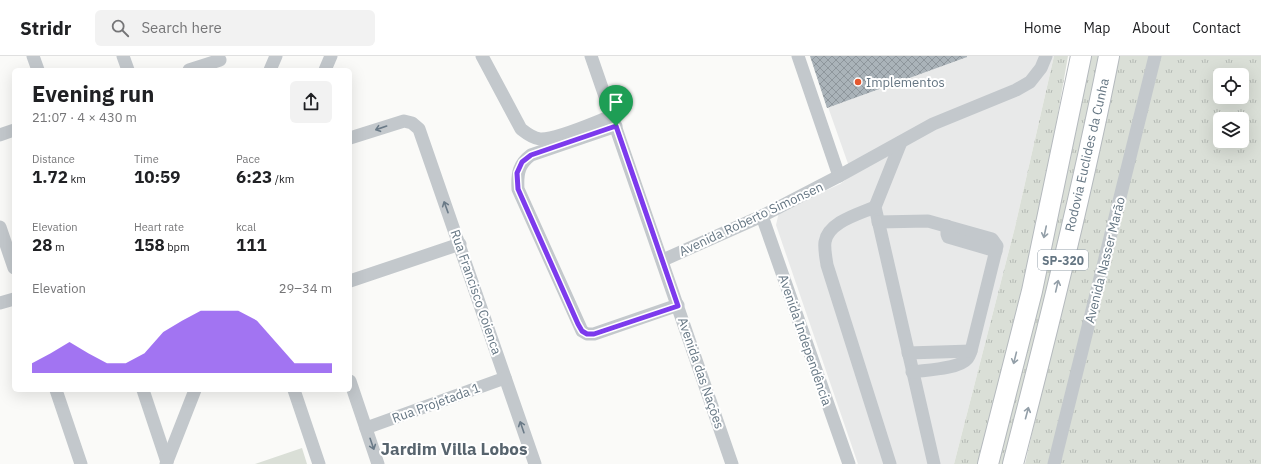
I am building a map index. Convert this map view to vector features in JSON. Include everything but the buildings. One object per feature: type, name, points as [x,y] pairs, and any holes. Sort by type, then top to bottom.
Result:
[{"type":"highway","points":[[1051,208],[1070,56]]},
{"type":"highway","name":"Rodovia Euclides da Cunha","points":[[988,464],[1032,292],[1051,208],[1081,56]]},
{"type":"highway","name":"Rodovia Euclides da Cunha","points":[[1014,464],[1099,107],[1108,56]]},
{"type":"highway","points":[[1099,107],[1113,56]]},
{"type":"street","points":[[33,56],[37,68]]},
{"type":"street","points":[[123,56],[127,68]]},
{"type":"street","points":[[271,68],[276,56]]},
{"type":"street","points":[[326,68],[331,56]]},
{"type":"street","points":[[482,56],[521,129],[529,136],[540,139],[553,137],[614,121]]},
{"type":"street","name":"Avenida das Nações","points":[[591,56],[663,260],[732,464]]},
{"type":"street","points":[[798,56],[839,176]]},
{"type":"street","name":"Avenida Nasser Marão","points":[[1054,464],[1155,56]]},
{"type":"street","name":"Avenida Roberto Simonsen","points":[[663,260],[762,216],[839,176],[933,124],[1016,90],[1030,82],[1042,60]]},
{"type":"street","points":[[197,68],[221,62]]},
{"type":"street","name":"Rua Francisco Coienca","points":[[352,137],[404,121],[412,123],[418,129],[460,244],[534,464]]},
{"type":"street","points":[[614,121],[531,155],[522,162],[517,173],[518,189],[582,331],[587,334],[594,334],[678,306]]},
{"type":"street","points":[[0,135],[12,131]]},
{"type":"street","points":[[901,142],[875,207],[934,464]]},
{"type":"street","points":[[875,207],[846,219],[832,229],[825,242],[827,264],[890,464]]},
{"type":"street","name":"Avenida Independência","points":[[762,216],[849,464]]},
{"type":"street","points":[[878,222],[915,220],[928,221],[947,226],[946,234],[948,237],[996,251],[968,359],[962,364],[912,372]]},
{"type":"street","points":[[1,236],[12,263]]},
{"type":"street","points":[[352,280],[460,244]]},
{"type":"street","points":[[0,303],[12,300]]},
{"type":"street","points":[[908,353],[971,351]]},
{"type":"street","name":"Rua Projetada 1","points":[[366,428],[505,378]]},
{"type":"street","points":[[352,387],[378,464]]},
{"type":"street","points":[[57,392],[81,464]]},
{"type":"street","points":[[144,392],[166,463]]},
{"type":"street","points":[[166,463],[194,392]]},
{"type":"street","points":[[295,392],[320,464]]},
{"type":"shaded area","points":[[810,56],[1054,56],[1015,227],[954,464],[858,464],[776,225],[779,212],[840,184],[852,175]]},
{"type":"green space","points":[[1054,56],[1068,56],[1042,205],[979,464],[954,464],[1015,227]]},
{"type":"green space","points":[[1085,56],[1104,56],[1009,464],[995,464]]},
{"type":"green space","points":[[1120,56],[1152,56],[1049,464],[1025,464],[1106,109]]},
{"type":"green space","points":[[1160,56],[1261,56],[1261,464],[1059,464]]},
{"type":"green space","points":[[302,448],[307,464],[255,464]]},
{"type":"place","name":"Implementos","points":[[858,82]]},
{"type":"district","name":"Jardim Villa Lobos","points":[[454,449]]},
{"type":"route","points":[[616,126],[678,306],[594,334],[587,334],[582,331],[578,324],[566,294],[518,189],[517,173],[522,162],[531,155],[616,126]]}]
